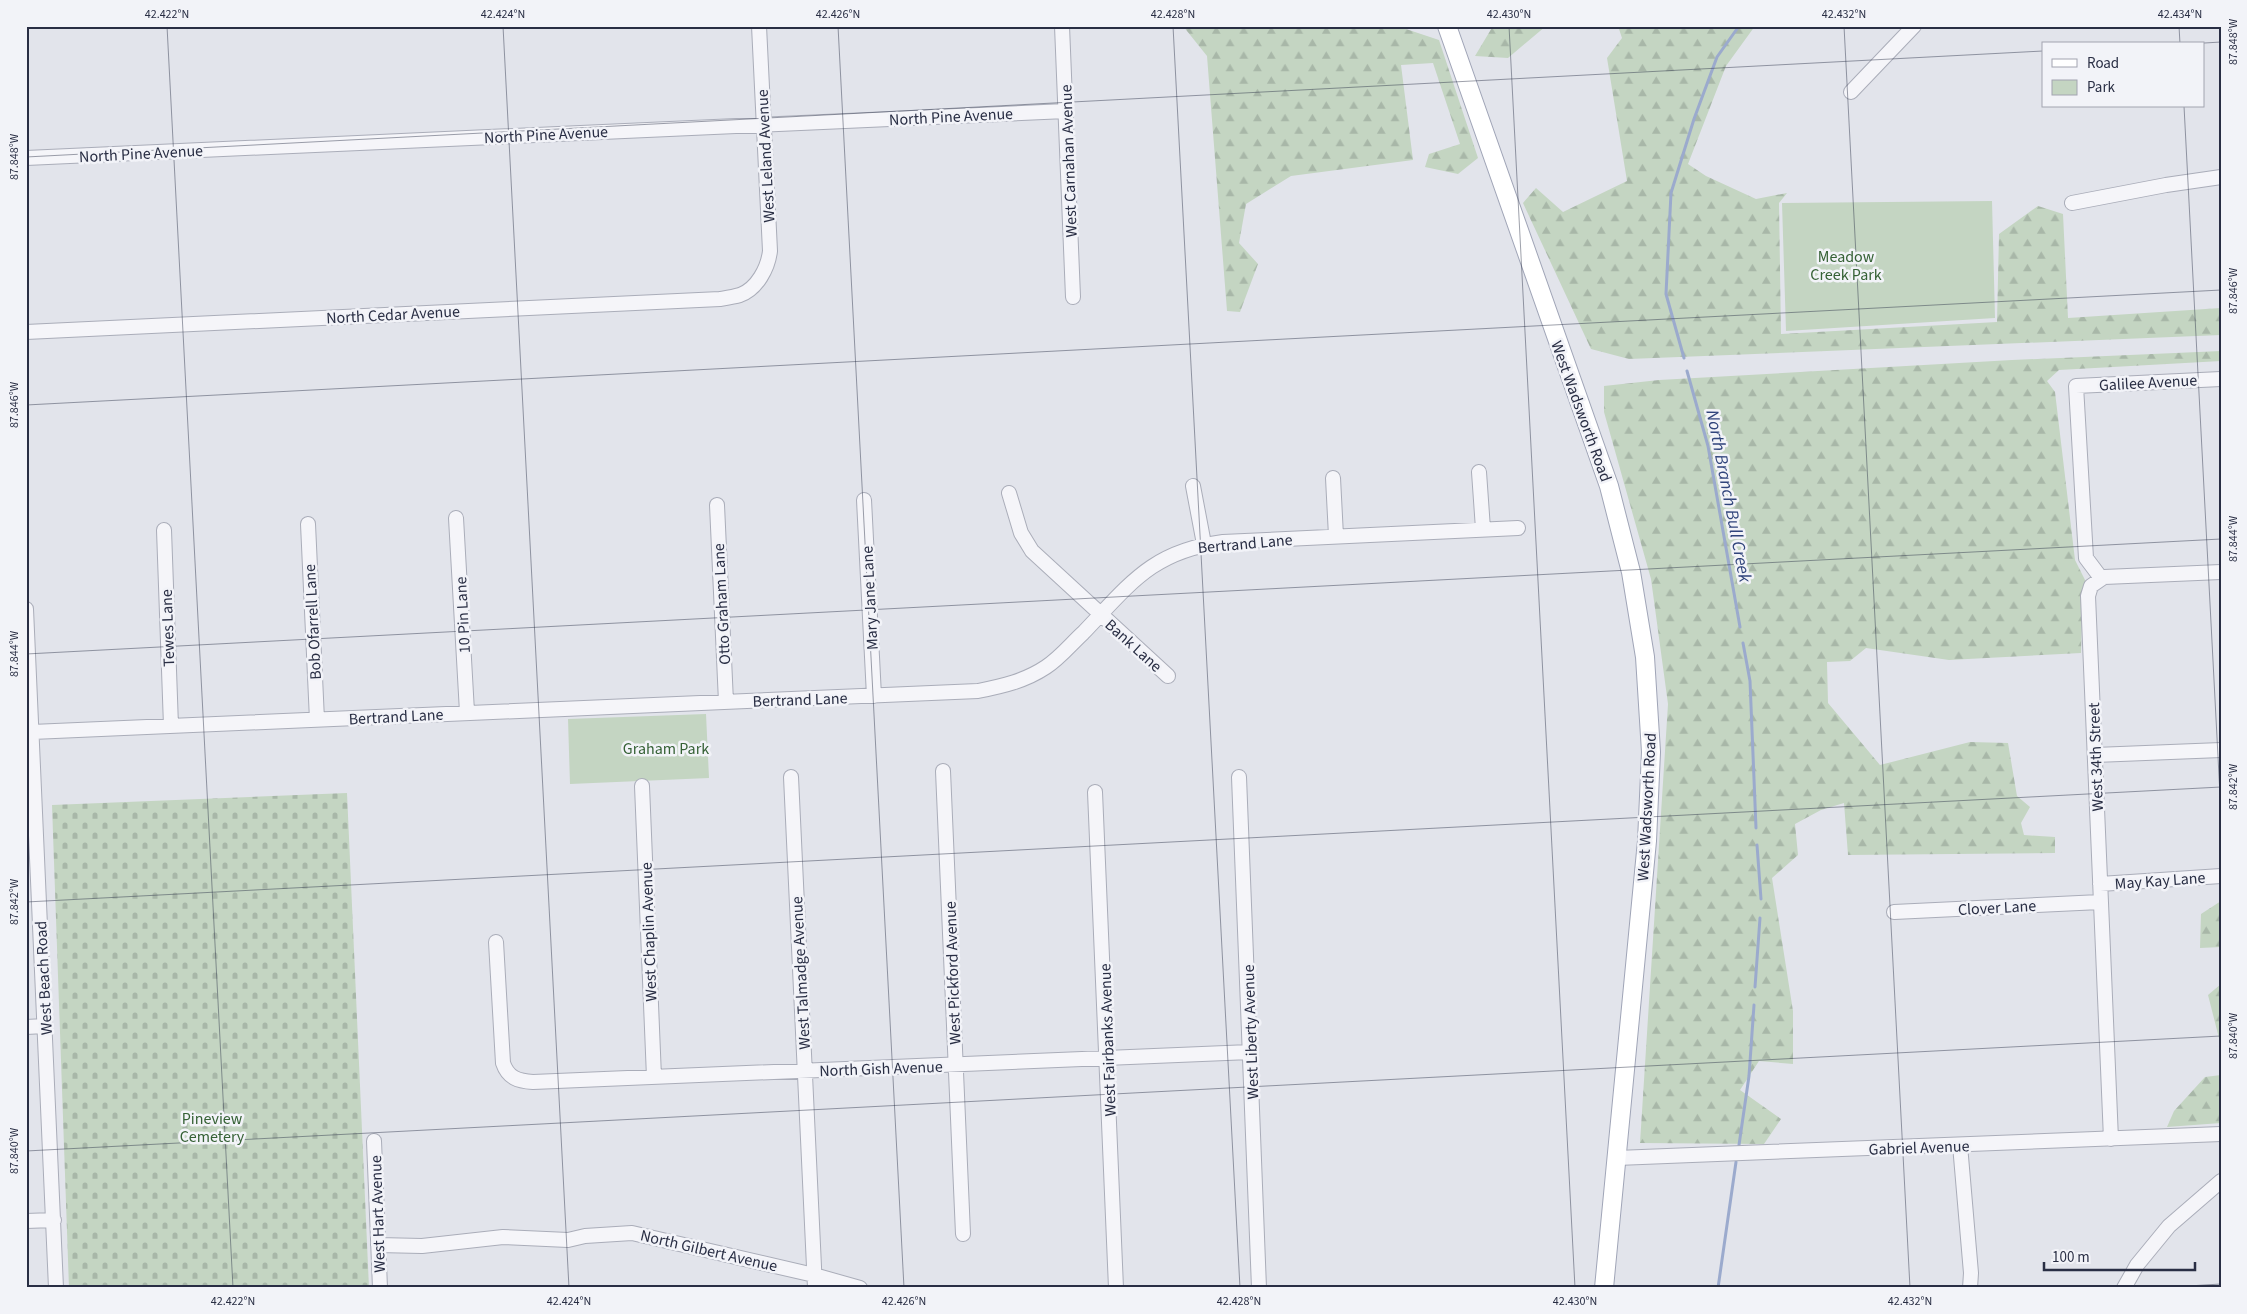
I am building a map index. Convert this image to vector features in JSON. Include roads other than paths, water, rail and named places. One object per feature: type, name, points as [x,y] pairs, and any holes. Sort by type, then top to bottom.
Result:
[{"type":"main road","name":"West Wadsworth Road","points":[[1447,26],[1609,486],[1631,572],[1645,657],[1651,752],[1647,841],[1604,1288]]},
{"type":"street","name":"West Leland Avenue","points":[[756,283],[761,278],[768,263],[770,251],[759,26]]},
{"type":"street","name":"West Carnahan Avenue","points":[[1062,26],[1073,297]]},
{"type":"street","points":[[1851,92],[1914,26]]},
{"type":"street","name":"North Pine Avenue","points":[[26,158],[1066,111]]},
{"type":"street","points":[[2072,203],[2166,185],[2221,177]]},
{"type":"street","name":"North Cedar Avenue","points":[[26,332],[720,299],[741,295],[756,283]]},
{"type":"street","name":"Galilee Avenue","points":[[2101,578],[2086,558],[2076,386],[2221,379]]},
{"type":"street","points":[[1479,472],[1483,529]]},
{"type":"street","points":[[1333,478],[1336,536]]},
{"type":"street","points":[[1193,486],[1204,544]]},
{"type":"street","name":"Bank Lane","points":[[1009,493],[1021,534],[1032,551],[1168,676]]},
{"type":"street","name":"Mary Jane Lane","points":[[864,500],[874,696]]},
{"type":"street","name":"Otto Graham Lane","points":[[717,506],[726,702]]},
{"type":"street","name":"10 Pin Lane","points":[[456,518],[467,712]]},
{"type":"street","name":"Bob Ofarrell Lane","points":[[308,524],[317,720]]},
{"type":"street","name":"Bertrand Lane","points":[[29,730],[317,720],[978,691],[1010,684],[1032,676],[1049,666],[1122,590],[1165,557],[1204,544],[1518,528]]},
{"type":"street","name":"Tewes Lane","points":[[164,530],[171,726]]},
{"type":"street","points":[[2101,578],[2221,572]]},
{"type":"street","name":"West 34th Street","points":[[2101,578],[2091,586],[2088,596],[2111,1139]]},
{"type":"street","name":"West Beach Road","points":[[26,608],[32,875],[45,1026],[56,1288]]},
{"type":"street","points":[[2095,756],[2221,750]]},
{"type":"street","name":"West Pickford Avenue","points":[[944,771],[963,1234]]},
{"type":"street","name":"West Talmadge Avenue","points":[[790,777],[815,1281]]},
{"type":"street","name":"West Liberty Avenue","points":[[1239,777],[1260,1288]]},
{"type":"street","name":"West Chaplin Avenue","points":[[642,786],[654,1077]]},
{"type":"street","name":"West Fairbanks Avenue","points":[[1095,792],[1108,1058],[1116,1288]]},
{"type":"street","name":"May Kay Lane","points":[[2100,884],[2221,876]]},
{"type":"street","name":"Clover Lane","points":[[1894,912],[2100,902]]},
{"type":"street","name":"North Gish Avenue","points":[[496,942],[503,1062],[505,1070],[512,1077],[520,1081],[533,1082],[1250,1052]]},
{"type":"street","points":[[26,1027],[45,1026]]},
{"type":"street","name":"Gabriel Avenue","points":[[1616,1158],[2221,1134]]},
{"type":"street","name":"West Hart Avenue","points":[[374,1141],[380,1288]]},
{"type":"street","points":[[1960,1145],[1971,1273],[1970,1288]]},
{"type":"street","points":[[2124,1288],[2137,1265],[2169,1226],[2221,1181]]},
{"type":"street","points":[[26,1222],[54,1220]]},
{"type":"street","name":"North Gilbert Avenue","points":[[378,1245],[422,1246],[503,1237],[568,1240],[585,1236],[632,1232],[815,1281],[860,1288]]},
{"type":"waterway","name":"North Branch Bull Creek","points":[[1684,358],[1666,294],[1671,193],[1694,119],[1717,57],[1739,26]]},
{"type":"waterway","name":"North Branch Bull Creek","points":[[1687,371],[1708,446],[1740,627]]},
{"type":"waterway","name":"North Branch Bull Creek","points":[[1743,643],[1750,681],[1756,828]]},
{"type":"waterway","name":"North Branch Bull Creek","points":[[1757,845],[1761,899]]},
{"type":"waterway","name":"North Branch Bull Creek","points":[[1755,987],[1760,918]]},
{"type":"waterway","name":"North Branch Bull Creek","points":[[1739,1145],[1749,1076],[1754,1005]]},
{"type":"waterway","name":"North Branch Bull Creek","points":[[1718,1288],[1736,1162]]},
{"type":"park label","name":"Meadow Creek Park","points":[[1846,265]]},
{"type":"park label","name":"Graham Park","points":[[666,748]]},
{"type":"park label","name":"Pineview Cemetery","points":[[212,1127]]}]
